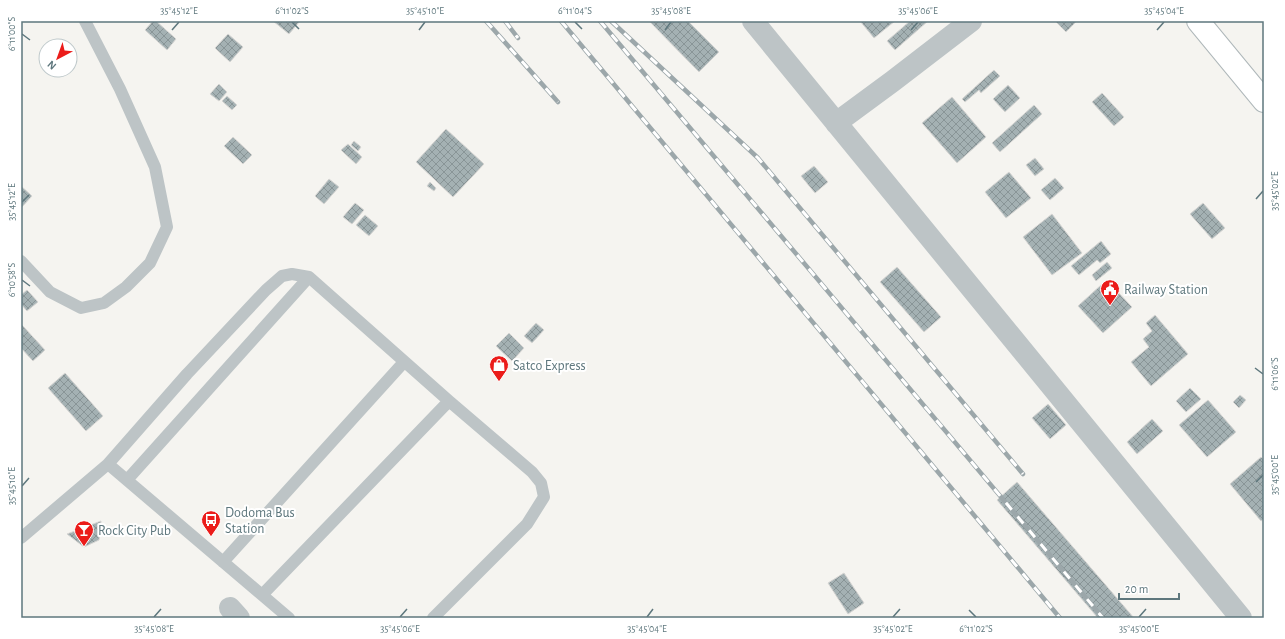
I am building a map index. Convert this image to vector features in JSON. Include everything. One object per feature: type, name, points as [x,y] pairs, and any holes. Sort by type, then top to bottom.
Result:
[{"type":"main road","points":[[1198,21],[1264,101]]},
{"type":"street","points":[[753,21],[1241,618]]},
{"type":"street","points":[[836,123],[971,21]]},
{"type":"lane","points":[[21,261],[50,292],[81,308],[104,303],[126,286],[150,263],[167,227],[155,167],[120,89],[85,21]]},
{"type":"lane","points":[[21,538],[108,464],[187,374],[266,290],[282,276],[292,274],[309,277],[448,401],[532,472],[541,483],[544,497],[527,524],[433,618]]},
{"type":"lane","points":[[127,480],[309,277]]},
{"type":"lane","points":[[223,562],[404,362]]},
{"type":"lane","points":[[262,595],[448,401]]},
{"type":"lane","points":[[108,464],[289,618]]},
{"type":"building","points":[[153,21],[156,21],[176,39],[167,50],[145,30]]},
{"type":"building","points":[[273,21],[300,21],[289,34]]},
{"type":"building","points":[[649,21],[688,21],[719,52],[699,72]]},
{"type":"building","points":[[860,21],[895,21],[874,38]]},
{"type":"building","points":[[910,21],[928,21],[895,50],[887,41]]},
{"type":"building","points":[[1055,21],[1077,21],[1066,32]]},
{"type":"building","points":[[228,34],[243,47],[230,62],[215,48]]},
{"type":"building","points":[[994,70],[1000,76],[981,93],[979,90],[965,102],[962,99]]},
{"type":"building","points":[[219,84],[227,92],[219,101],[210,94]]},
{"type":"building","points":[[1008,85],[1020,98],[1005,112],[993,99]]},
{"type":"building","points":[[1102,93],[1124,117],[1114,126],[1092,102]]},
{"type":"building","points":[[227,96],[237,105],[232,110],[222,101]]},
{"type":"building","points":[[952,97],[986,137],[957,163],[922,123]]},
{"type":"building","points":[[1034,105],[1042,114],[1000,152],[992,143]]},
{"type":"building","points":[[446,129],[484,164],[453,197],[416,162]]},
{"type":"building","points":[[233,137],[252,155],[243,164],[224,146]]},
{"type":"building","points":[[354,141],[361,147],[358,151],[351,145]]},
{"type":"building","points":[[348,144],[362,157],[356,164],[341,150]]},
{"type":"building","points":[[1035,158],[1044,169],[1035,176],[1026,165]]},
{"type":"building","points":[[814,166],[828,182],[815,193],[801,176]]},
{"type":"building","points":[[1009,172],[1031,198],[1006,218],[985,192]]},
{"type":"building","points":[[1055,178],[1064,188],[1050,200],[1041,190]]},
{"type":"building","points":[[329,179],[339,187],[324,204],[315,196]]},
{"type":"building","points":[[430,182],[436,188],[434,191],[427,186]]},
{"type":"building","points":[[21,186],[32,196],[21,208]]},
{"type":"building","points":[[355,203],[364,210],[352,224],[343,217]]},
{"type":"building","points":[[1203,203],[1225,228],[1212,239],[1190,214]]},
{"type":"building","points":[[1052,214],[1082,253],[1052,275],[1023,237]]},
{"type":"building","points":[[365,215],[378,226],[369,236],[356,225]]},
{"type":"building","points":[[1101,241],[1111,254],[1100,263],[1097,260],[1079,275],[1071,266]]},
{"type":"building","points":[[1107,262],[1112,268],[1096,281],[1092,275]]},
{"type":"building","points":[[897,267],[941,317],[924,332],[880,282]]},
{"type":"building","points":[[1101,285],[1108,292],[1113,287],[1132,307],[1103,333],[1078,306]]},
{"type":"building","points":[[27,290],[38,302],[27,311],[21,304],[21,295]]},
{"type":"building","points":[[1155,315],[1188,354],[1151,386],[1131,362],[1149,347],[1143,339],[1152,331],[1146,323]]},
{"type":"building","points":[[536,323],[544,330],[532,343],[524,336]]},
{"type":"building","points":[[21,324],[45,350],[33,361],[21,348]]},
{"type":"building","points":[[509,333],[524,348],[512,361],[496,346]]},
{"type":"building","points":[[65,373],[103,416],[86,431],[48,388]]},
{"type":"building","points":[[1190,388],[1201,399],[1186,412],[1176,401]]},
{"type":"building","points":[[1240,395],[1246,400],[1239,408],[1233,402]]},
{"type":"building","points":[[1208,400],[1236,432],[1207,457],[1179,425]]},
{"type":"building","points":[[1048,404],[1066,425],[1050,439],[1032,418]]},
{"type":"building","points":[[1152,419],[1163,431],[1137,454],[1127,442]]},
{"type":"building","points":[[1261,457],[1264,460],[1264,519],[1261,521],[1230,484]]},
{"type":"building","points":[[1017,482],[1134,618],[1098,618],[997,500]]},
{"type":"building","points":[[101,521],[99,540],[84,547],[67,534]]},
{"type":"building","points":[[844,573],[864,603],[848,614],[828,583]]},
{"type":"railway","points":[[486,21],[558,102]]},
{"type":"railway","points":[[505,21],[518,38]]},
{"type":"railway","points":[[561,21],[1060,618]]},
{"type":"railway","points":[[600,21],[1103,618]]},
{"type":"railway","points":[[611,21],[758,158],[1023,474]]},
{"type":"place","name":"Railway Station","points":[[1110,306]]},
{"type":"place","name":"Satco Express","points":[[499,382]]},
{"type":"place","name":"Dodoma Bus Station","points":[[211,537]]},
{"type":"place","name":"Rock City Pub","points":[[84,547]]}]
